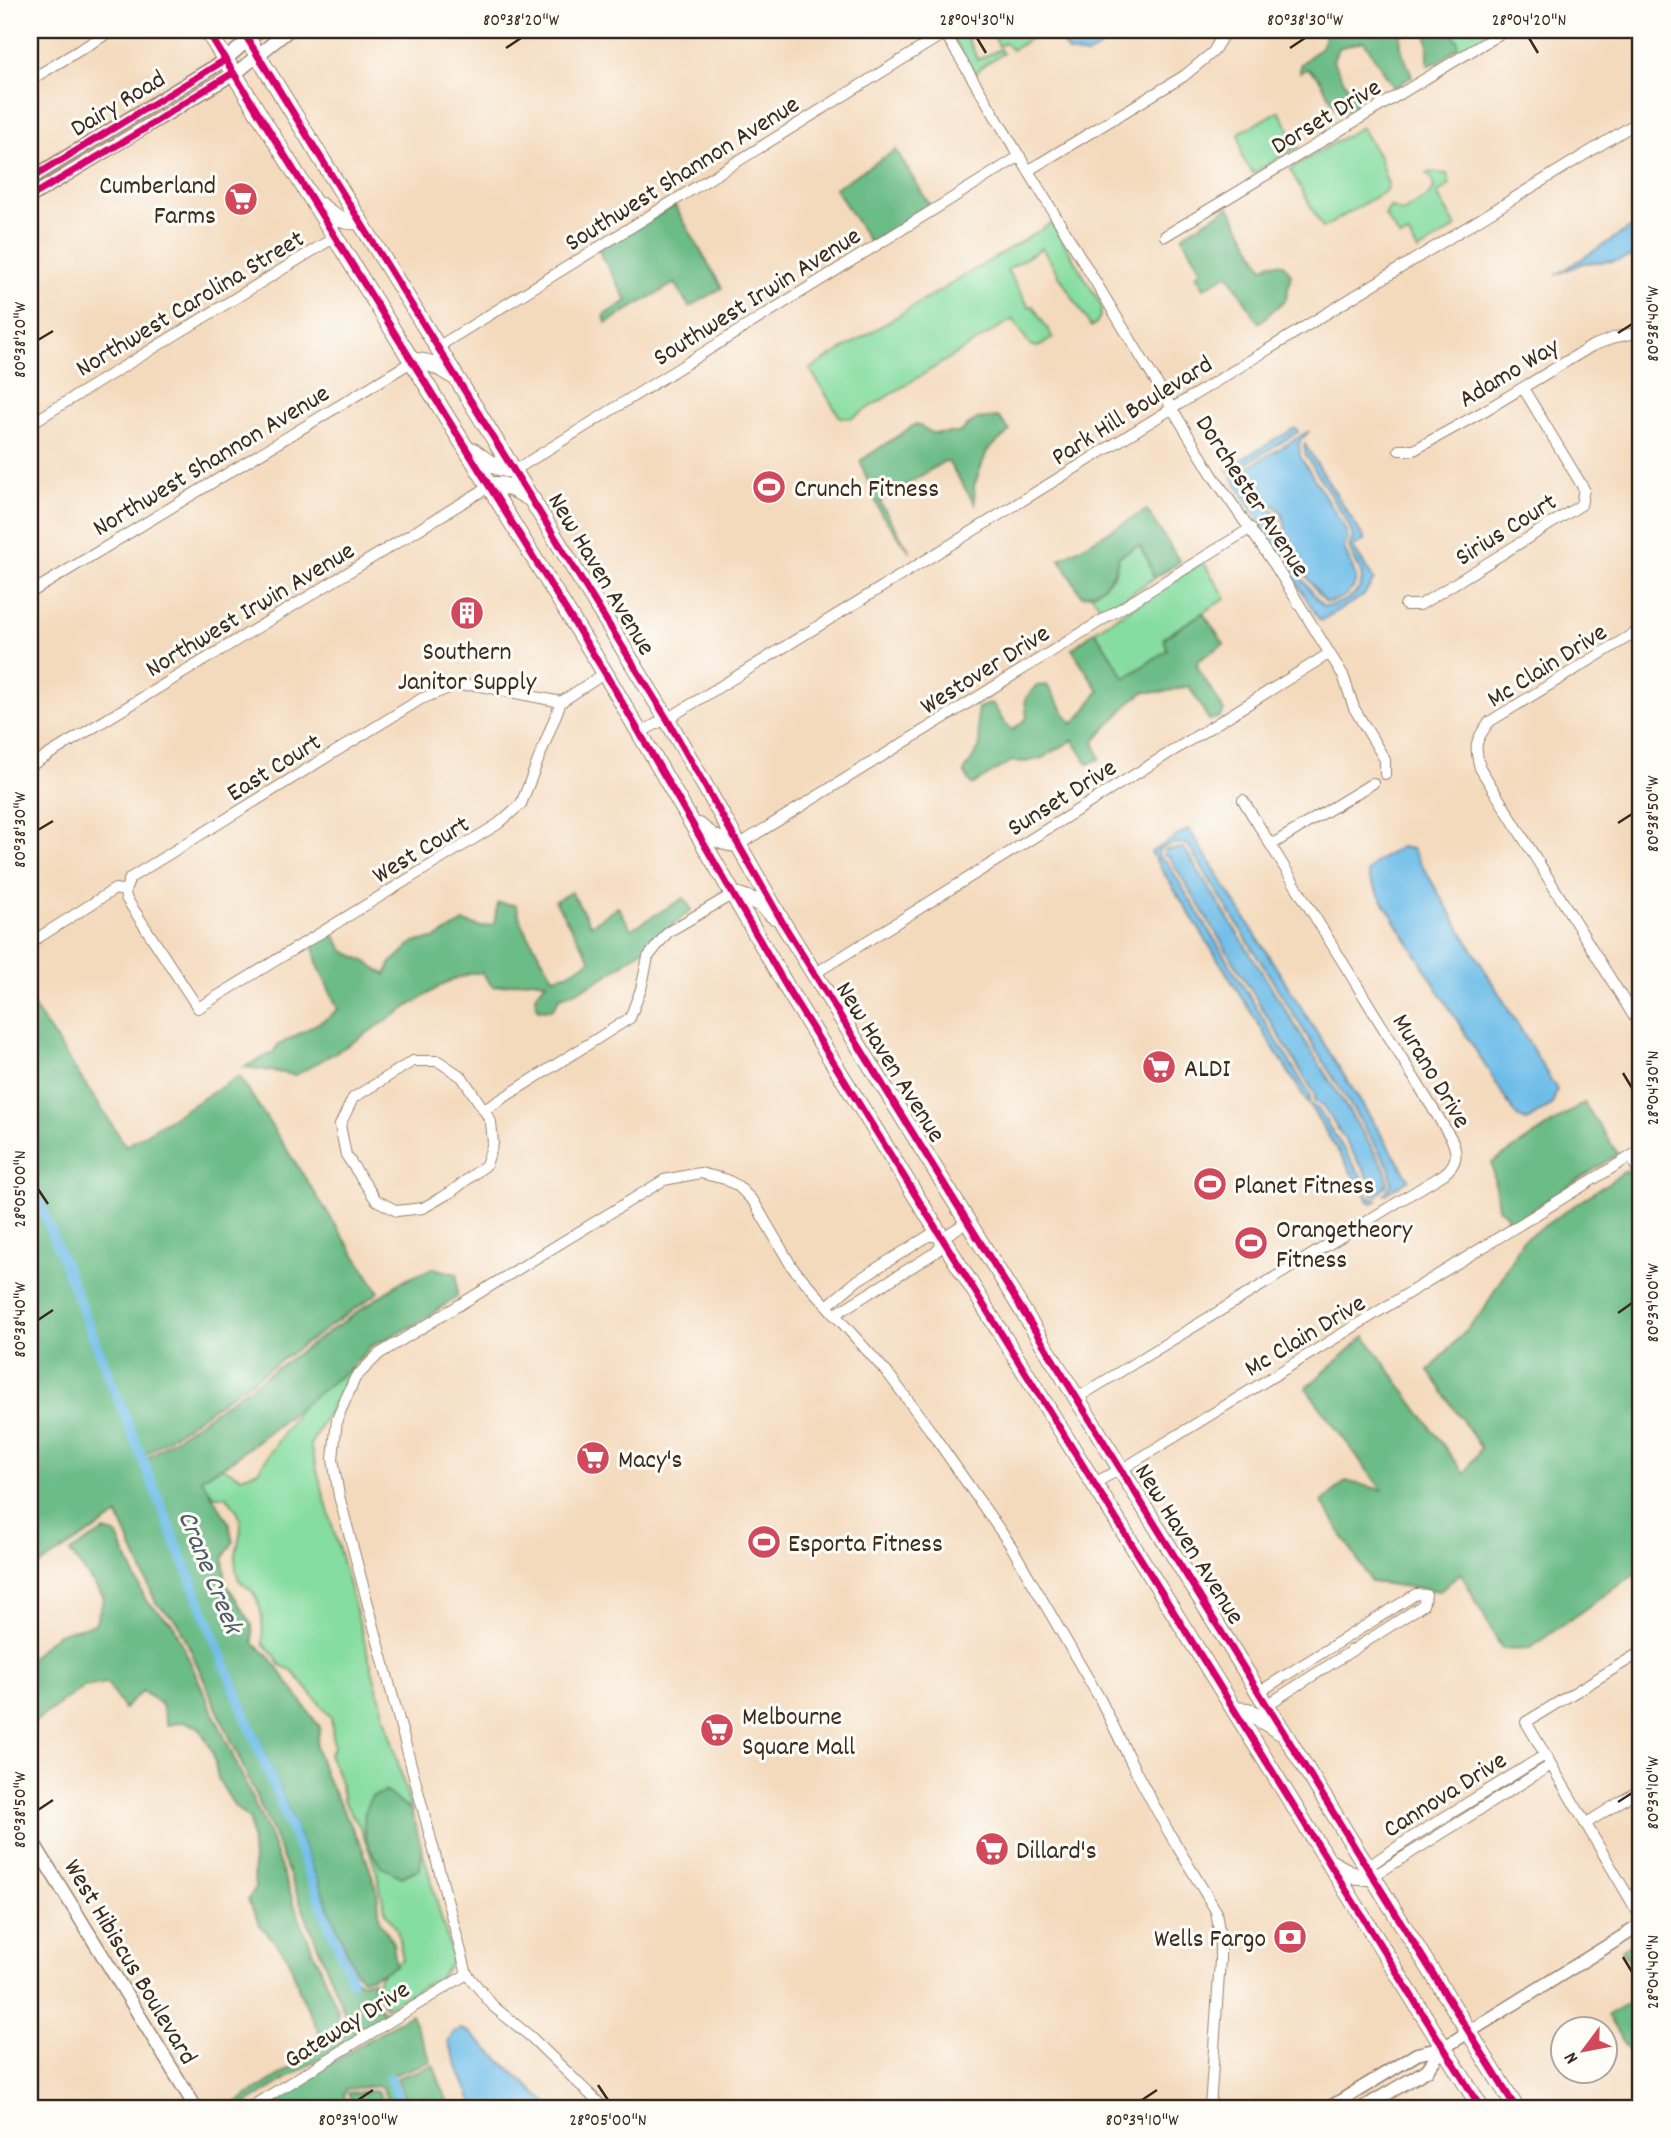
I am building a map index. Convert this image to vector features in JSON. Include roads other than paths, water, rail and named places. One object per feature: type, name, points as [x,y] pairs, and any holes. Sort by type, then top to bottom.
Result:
[{"type":"main road","name":"New Haven Avenue","points":[[206,30],[641,732],[789,990],[1481,2108]]},
{"type":"main road","name":"New Haven Avenue","points":[[250,33],[257,54],[667,719],[784,925],[1516,2108]]},
{"type":"main road","points":[[311,198],[339,219],[347,222],[360,221]]},
{"type":"main road","points":[[412,360],[426,361],[438,366],[461,382]]},
{"type":"main road","points":[[465,446],[492,466],[502,470],[515,470]]},
{"type":"main road","points":[[490,486],[510,486],[535,501]]},
{"type":"main road","points":[[691,820],[714,839],[726,844],[740,844]]},
{"type":"main road","points":[[733,894],[760,903],[784,925]]},
{"type":"main road","points":[[1219,1687],[1235,1696],[1263,1699]]},
{"type":"main road","points":[[1234,1710],[1248,1711],[1259,1716],[1287,1736]]},
{"type":"main road","points":[[1326,1859],[1357,1877],[1369,1872]]},
{"type":"street","points":[[30,80],[113,30]]},
{"type":"street","name":"Dairy Road","points":[[30,179],[229,67],[257,54],[289,30]]},
{"type":"street","points":[[1029,170],[1184,76],[1213,52],[1226,30]]},
{"type":"street","name":"Dorset Drive","points":[[1165,236],[1506,30]]},
{"type":"street","name":"Dorchester Avenue","points":[[944,31],[1213,476],[1251,528],[1330,653],[1343,675],[1354,708],[1385,760],[1385,774]]},
{"type":"street","name":"Southwest Shannon Avenue","points":[[439,346],[944,31]]},
{"type":"street","name":"Dairy Road","points":[[30,197],[181,104],[229,67],[250,33]]},
{"type":"street","name":"Park Hill Boulevard","points":[[641,732],[667,719],[1641,120]]},
{"type":"street","name":"Southwest Irwin Avenue","points":[[515,470],[1020,156]]},
{"type":"street","name":"Northwest Carolina Street","points":[[30,424],[335,237]]},
{"type":"street","name":"Adamo Way","points":[[1399,450],[1414,450],[1592,346],[1641,332]]},
{"type":"street","name":"Northwest Shannon Avenue","points":[[30,593],[412,360]]},
{"type":"street","name":"Sirius Court","points":[[1405,605],[1420,605],[1581,505],[1584,489],[1523,388]]},
{"type":"street","name":"Northwest Irwin Avenue","points":[[30,766],[490,486]]},
{"type":"street","name":"Westover Drive","points":[[740,844],[1251,528]]},
{"type":"street","name":"Mc Clain Drive","points":[[1641,629],[1489,722],[1477,738],[1476,752],[1480,768],[1641,1028]]},
{"type":"street","name":"Sunset Drive","points":[[814,974],[1330,653]]},
{"type":"street","points":[[561,702],[605,673]]},
{"type":"street","name":"East Court","points":[[30,943],[112,891],[125,891],[130,878],[421,699],[454,686],[476,685],[561,702]]},
{"type":"street","name":"West Court","points":[[125,891],[126,898],[198,1008],[498,824],[521,804],[561,702]]},
{"type":"street","points":[[1271,845],[1373,783]]},
{"type":"street","name":"Murano Drive","points":[[1077,1398],[1444,1174],[1452,1168],[1456,1160],[1457,1150],[1451,1138],[1243,800]]},
{"type":"street","points":[[484,1110],[630,1017],[641,989],[648,957],[668,932],[733,894]]},
{"type":"street","points":[[413,1061],[438,1061],[462,1077],[484,1110],[491,1122],[494,1143],[485,1165],[451,1192],[423,1208],[397,1211],[376,1200],[346,1155],[340,1125],[353,1098],[413,1061]]},
{"type":"street","name":"Mc Clain Drive","points":[[1094,1483],[1121,1470],[1641,1150]]},
{"type":"street","points":[[1631,1157],[1641,1176]]},
{"type":"street","points":[[604,2108],[531,2037],[494,2007],[467,1974],[339,1496],[332,1459],[337,1419],[355,1378],[379,1354],[664,1180],[700,1173],[725,1179],[738,1186],[750,1198],[792,1267],[890,1376],[1002,1531],[1100,1699],[1168,1831],[1216,1911],[1220,1960],[1210,2108]]},
{"type":"street","points":[[834,1315],[936,1252],[942,1238],[967,1222]]},
{"type":"street","points":[[827,1306],[858,1280],[930,1235],[942,1238]]},
{"type":"street","points":[[1416,1594],[1426,1595],[1423,1605],[1263,1699],[1416,1594]]},
{"type":"street","points":[[1641,1652],[1526,1722],[1641,1917]]},
{"type":"street","name":"Cannova Drive","points":[[1369,1872],[1413,1836],[1545,1755]]},
{"type":"street","name":"Cannova Drive","points":[[1369,1872],[1551,1765]]},
{"type":"street","points":[[1585,1824],[1641,1789]]},
{"type":"street","name":"West Hibiscus Boulevard","points":[[30,1837],[196,2108]]},
{"type":"street","points":[[1363,2108],[1427,2070],[1443,2048],[1468,2031],[1641,1925]]},
{"type":"street","name":"Gateway Drive","points":[[249,2108],[467,1974]]},
{"type":"street","points":[[1329,2108],[1417,2054],[1443,2048]]},
{"type":"water","points":[[1060,30],[1130,30],[1087,55],[1068,52],[1057,34]]},
{"type":"water","points":[[1641,221],[1641,254],[1614,261],[1583,263],[1556,275]]},
{"type":"water","points":[[1295,428],[1298,432],[1247,463],[1240,471],[1249,491],[1277,515],[1287,554],[1301,578],[1323,606],[1337,604],[1350,597],[1360,587],[1362,580],[1349,547],[1353,537],[1349,525],[1305,454],[1304,443],[1365,540],[1353,547],[1374,580],[1363,596],[1320,621],[1227,468]]},
{"type":"water","points":[[1309,431],[1299,442],[1300,456],[1344,527],[1348,537],[1344,547],[1355,577],[1355,583],[1347,594],[1329,602],[1326,602],[1294,557],[1280,511],[1254,489],[1245,471]]},
{"type":"water","points":[[1189,829],[1409,1179],[1384,1195],[1392,1183],[1389,1167],[1188,845],[1168,845],[1161,849],[1158,851],[1159,858],[1167,862],[1310,1095],[1309,1104],[1318,1109],[1368,1187],[1367,1197],[1377,1200],[1371,1204],[1151,852]]},
{"type":"water","points":[[1400,847],[1412,849],[1557,1090],[1552,1104],[1527,1121],[1517,1117],[1370,880],[1368,872],[1375,863]]},
{"type":"water","points":[[1184,848],[1385,1169],[1388,1183],[1378,1195],[1372,1195],[1373,1185],[1322,1104],[1314,1102],[1315,1094],[1170,858],[1163,855],[1165,850]]},
{"type":"water","points":[[461,2029],[469,2032],[552,2108],[475,2108],[448,2042],[454,2032]]},
{"type":"waterway","name":"Crane Creek","points":[[30,1179],[352,1981]]},
{"type":"waterway","name":"Crane Creek","points":[[390,2078],[402,2108]]},
{"type":"place","name":"Cumberland Farms","points":[[241,199]]},
{"type":"place","name":"Crunch Fitness","points":[[769,487]]},
{"type":"place","name":"Southern Janitor Supply","points":[[467,613]]},
{"type":"place","name":"ALDI","points":[[1159,1067]]},
{"type":"place","name":"Planet Fitness","points":[[1210,1184]]},
{"type":"place","name":"Orangetheory Fitness","points":[[1251,1243]]},
{"type":"place","name":"Macy's","points":[[593,1458]]},
{"type":"place","name":"Esporta Fitness","points":[[764,1542]]},
{"type":"place","name":"Melbourne Square Mall","points":[[717,1730]]},
{"type":"place","name":"Dillard's","points":[[992,1849]]},
{"type":"place","name":"Wells Fargo","points":[[1290,1937]]}]
